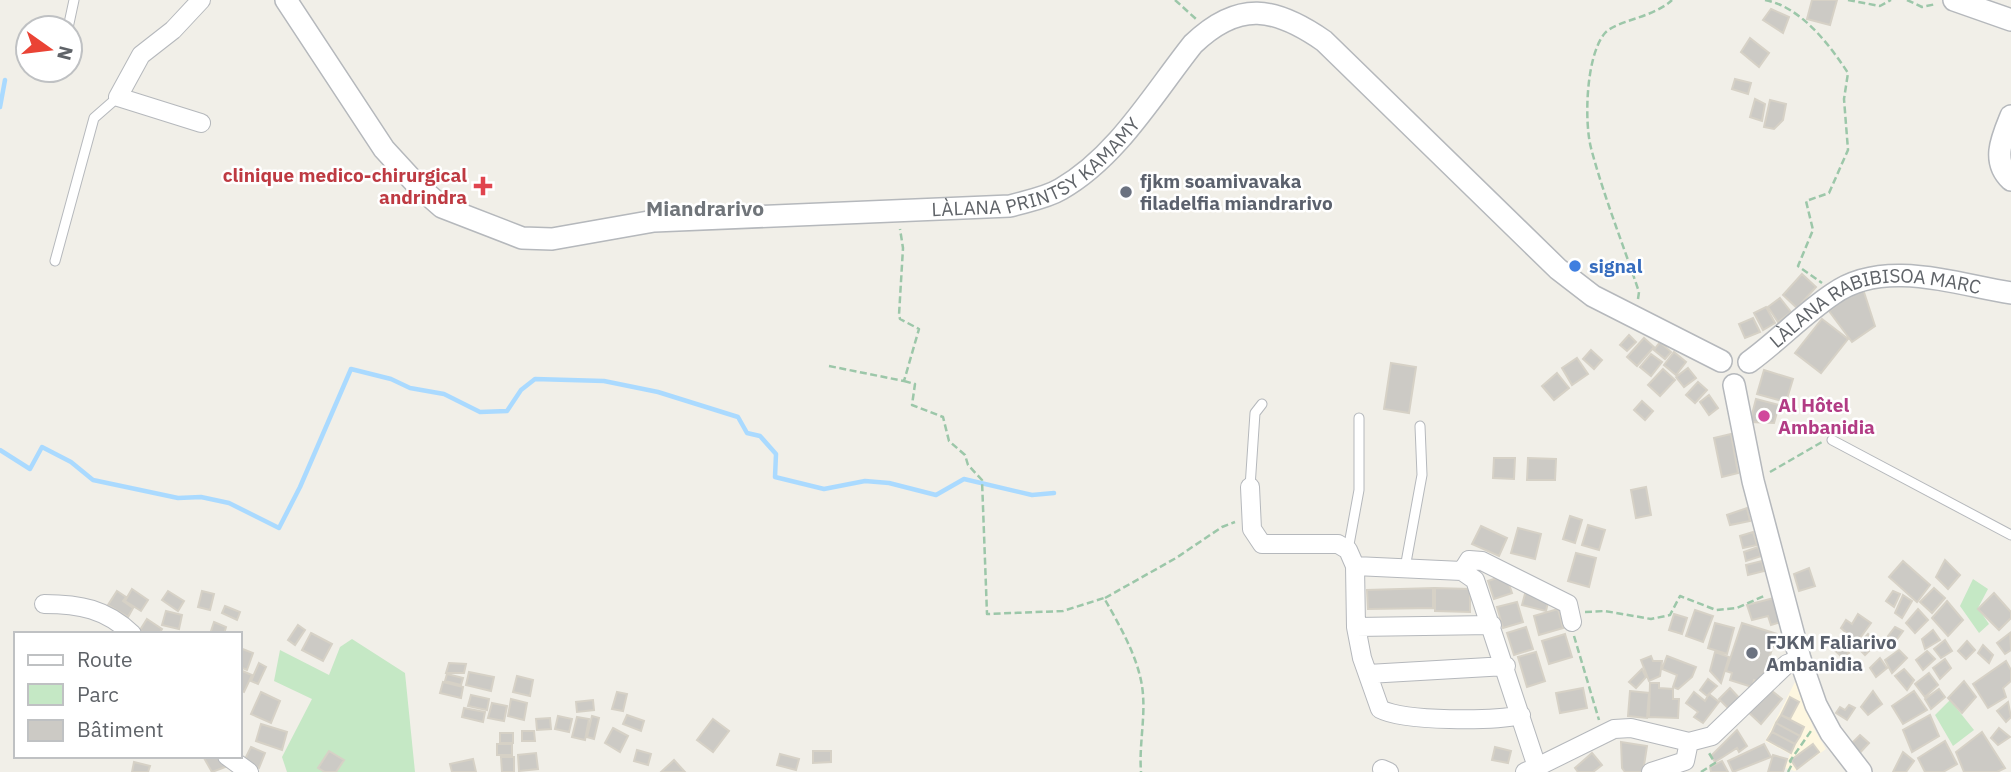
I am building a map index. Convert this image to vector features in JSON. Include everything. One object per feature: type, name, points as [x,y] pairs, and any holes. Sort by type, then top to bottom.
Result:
[{"type":"street","points":[[201,0],[173,30],[141,55],[118,97],[201,123]]},
{"type":"street","name":"LÀLANA PRINTSY KAMAMY","points":[[286,0],[391,158],[442,206],[502,232],[523,238],[552,239],[654,221],[1010,206],[1059,190],[1103,156],[1193,44],[1209,29],[1260,12],[1281,15],[1299,23],[1324,41],[1558,269],[1593,296],[1721,361]]},
{"type":"street","points":[[1947,1],[2011,20]]},
{"type":"street","points":[[2011,116],[2000,149],[2000,162],[2011,180]]},
{"type":"street","name":"LÀLANA RABIBISOA MARC","points":[[1749,362],[1833,293],[1870,276],[1900,275],[2011,293]]},
{"type":"street","points":[[1734,386],[1747,379],[1749,362],[1741,355],[1733,354],[1721,361],[1722,379],[1734,386],[1753,481],[1800,659],[1816,705],[1831,733],[1861,772]]},
{"type":"street","points":[[1250,488],[1252,529],[1262,544],[1338,544],[1351,558],[1405,568],[1462,571],[1475,580],[1521,715],[1531,769],[1602,733],[1631,728],[1689,741],[1712,736],[1787,664],[1800,659]]},
{"type":"street","points":[[1351,558],[1356,627],[1380,709],[1390,715],[1430,718],[1521,715]]},
{"type":"street","points":[[1462,571],[1469,560],[1482,561],[1567,604],[1576,617]]},
{"type":"street","points":[[44,604],[62,604],[115,617],[130,632]]},
{"type":"street","points":[[1356,627],[1492,625]]},
{"type":"street","points":[[1368,674],[1506,666]]},
{"type":"street","points":[[1651,772],[1685,761],[1689,741]]},
{"type":"street","points":[[230,758],[249,772]]},
{"type":"lane","points":[[55,261],[94,118],[118,97]]},
{"type":"lane","points":[[1250,488],[1255,412],[1262,404]]},
{"type":"lane","points":[[1351,558],[1359,490],[1359,418]]},
{"type":"lane","points":[[1405,568],[1422,475],[1420,426]]},
{"type":"lane","points":[[1832,440],[2011,535]]},
{"type":"path","points":[[1175,0],[1209,29]]},
{"type":"path","points":[[1637,320],[1639,292],[1590,146],[1592,64],[1597,46],[1607,31],[1660,11],[1672,0]]},
{"type":"path","points":[[1766,0],[1783,4],[1814,30],[1848,73],[1844,99],[1848,150],[1829,193],[1806,201],[1813,230],[1798,266],[1833,293]]},
{"type":"path","points":[[1848,0],[1880,6],[1891,0]]},
{"type":"path","points":[[1907,0],[1922,7],[1947,1]]},
{"type":"path","points":[[898,212],[903,248],[899,315],[901,319],[919,329],[904,381]]},
{"type":"path","points":[[829,366],[915,384],[912,405],[943,417],[949,441],[965,455],[968,466],[982,480],[987,614],[1063,611],[1104,598],[1176,558],[1222,527],[1251,517]]},
{"type":"path","points":[[1753,481],[1819,443],[1832,440]]},
{"type":"path","points":[[1602,733],[1576,617],[1605,611],[1651,619],[1670,615],[1680,596],[1716,610],[1737,608],[1761,595]]},
{"type":"path","points":[[1104,598],[1136,663],[1143,694],[1139,749],[1141,772]]},
{"type":"path","points":[[1788,772],[1792,764],[1790,761],[1813,727],[1816,705]]},
{"type":"path","points":[[1701,772],[1714,763],[1709,755],[1712,736]]},
{"type":"shaded area","points":[[1798,676],[1813,727],[1826,749],[1795,771],[1785,768],[1790,754],[1765,741]]},
{"type":"green space","points":[[1973,579],[1988,589],[1978,608],[1989,624],[1979,633],[1960,606]]},
{"type":"green space","points":[[352,639],[405,673],[415,772],[287,772],[282,757],[312,699],[274,681],[280,650],[329,675],[340,647]]},
{"type":"green space","points":[[1950,700],[1974,730],[1953,746],[1935,715]]},
{"type":"building","points":[[1812,0],[1837,0],[1830,25],[1807,19]]},
{"type":"building","points":[[1771,9],[1789,17],[1783,33],[1763,20]]},
{"type":"building","points":[[1750,38],[1769,53],[1759,67],[1741,52]]},
{"type":"building","points":[[1735,79],[1751,83],[1748,94],[1732,89]]},
{"type":"building","points":[[1755,99],[1765,104],[1762,121],[1750,117]]},
{"type":"building","points":[[1770,100],[1786,104],[1783,120],[1774,129],[1764,127]]},
{"type":"building","points":[[1802,274],[1816,287],[1797,308],[1783,295]]},
{"type":"building","points":[[1862,286],[1875,326],[1852,342],[1829,311]]},
{"type":"building","points":[[1780,298],[1791,312],[1778,322],[1768,307]]},
{"type":"building","points":[[1766,307],[1775,323],[1763,330],[1754,313]]},
{"type":"building","points":[[1753,318],[1760,332],[1745,338],[1739,324]]},
{"type":"building","points":[[1822,319],[1848,339],[1821,373],[1795,353]]},
{"type":"building","points":[[1629,335],[1636,342],[1627,351],[1620,345]]},
{"type":"building","points":[[1644,338],[1654,347],[1637,366],[1627,357]]},
{"type":"building","points":[[1660,342],[1671,352],[1665,359],[1654,350]]},
{"type":"building","points":[[1591,350],[1602,360],[1594,369],[1583,359]]},
{"type":"building","points":[[1674,352],[1686,362],[1676,375],[1664,365]]},
{"type":"building","points":[[1651,354],[1662,362],[1651,376],[1640,367]]},
{"type":"building","points":[[1577,358],[1588,374],[1572,385],[1562,368]]},
{"type":"building","points":[[1391,363],[1416,367],[1409,413],[1384,409]]},
{"type":"building","points":[[1688,368],[1696,378],[1684,387],[1676,377]]},
{"type":"building","points":[[1663,369],[1675,380],[1660,396],[1648,385]]},
{"type":"building","points":[[1764,370],[1793,379],[1786,402],[1757,394]]},
{"type":"building","points":[[1557,373],[1569,388],[1554,400],[1542,386]]},
{"type":"building","points":[[1698,382],[1707,390],[1695,403],[1686,395]]},
{"type":"building","points":[[1709,395],[1718,408],[1709,415],[1700,402]]},
{"type":"building","points":[[1756,399],[1779,405],[1774,423],[1750,422]]},
{"type":"building","points":[[1642,401],[1653,411],[1645,420],[1634,410]]},
{"type":"building","points":[[1731,434],[1738,473],[1722,477],[1714,438]]},
{"type":"building","points":[[1494,458],[1515,458],[1514,479],[1493,478]]},
{"type":"building","points":[[1528,458],[1556,459],[1555,480],[1527,480]]},
{"type":"building","points":[[1646,487],[1651,515],[1636,518],[1631,490]]},
{"type":"building","points":[[1747,508],[1750,521],[1730,525],[1727,515]]},
{"type":"building","points":[[1570,516],[1582,520],[1575,543],[1563,539]]},
{"type":"building","points":[[1588,525],[1605,530],[1599,550],[1582,545]]},
{"type":"building","points":[[1481,526],[1507,538],[1499,556],[1472,544]]},
{"type":"building","points":[[1518,528],[1541,534],[1535,559],[1511,553]]},
{"type":"building","points":[[1753,532],[1757,545],[1743,548],[1740,536]]},
{"type":"building","points":[[1758,547],[1761,556],[1746,561],[1744,552]]},
{"type":"building","points":[[1576,553],[1596,558],[1589,587],[1568,581]]},
{"type":"building","points":[[1945,560],[1960,575],[1948,589],[1936,577]]},
{"type":"building","points":[[1762,561],[1764,571],[1748,575],[1746,565]]},
{"type":"building","points":[[1903,561],[1930,585],[1917,602],[1889,577]]},
{"type":"building","points":[[1809,568],[1815,586],[1799,591],[1794,574]]},
{"type":"building","points":[[1506,575],[1512,593],[1494,599],[1488,581]]},
{"type":"building","points":[[1433,588],[1433,608],[1368,609],[1367,590]]},
{"type":"building","points":[[1435,588],[1470,589],[1470,612],[1435,611]]},
{"type":"building","points":[[1934,588],[1945,598],[1932,613],[1920,602]]},
{"type":"building","points":[[132,589],[148,600],[141,611],[125,601]]},
{"type":"building","points":[[1526,590],[1548,602],[1546,611],[1522,605]]},
{"type":"building","points":[[117,591],[126,597],[123,601],[133,608],[128,617],[108,605]]},
{"type":"building","points":[[168,591],[184,601],[178,611],[162,600]]},
{"type":"building","points":[[202,591],[214,594],[210,610],[198,607]]},
{"type":"building","points":[[1893,591],[1900,594],[1894,607],[1886,601]]},
{"type":"building","points":[[1994,593],[2011,612],[2011,618],[1999,630],[1978,609]]},
{"type":"building","points":[[1903,595],[1912,601],[1902,618],[1895,613]]},
{"type":"building","points":[[1774,598],[1781,622],[1771,625],[1768,616],[1752,620],[1747,605]]},
{"type":"building","points":[[1947,601],[1963,620],[1948,636],[1932,618]]},
{"type":"building","points":[[1517,602],[1523,622],[1503,628],[1497,607]]},
{"type":"building","points":[[225,606],[240,612],[237,620],[222,613]]},
{"type":"building","points":[[1558,609],[1563,628],[1539,635],[1534,616]]},
{"type":"building","points":[[1918,609],[1928,620],[1915,633],[1906,623]]},
{"type":"building","points":[[1695,610],[1713,616],[1703,642],[1686,636]]},
{"type":"building","points":[[166,611],[182,615],[179,629],[162,625]]},
{"type":"building","points":[[1674,614],[1687,618],[1682,634],[1669,630]]},
{"type":"building","points":[[1858,614],[1871,623],[1857,642],[1841,628],[1846,620],[1852,624]]},
{"type":"building","points":[[147,619],[162,629],[160,632],[140,630]]},
{"type":"building","points":[[214,622],[226,627],[225,632],[211,632]]},
{"type":"building","points":[[1715,623],[1734,628],[1727,654],[1708,648]]},
{"type":"building","name":"FJKM Faliarivo Ambanidia","points":[[1742,623],[1777,634],[1761,683],[1754,680],[1752,687],[1730,680],[1732,673],[1726,671]]},
{"type":"building","points":[[298,625],[305,630],[295,645],[288,640]]},
{"type":"building","points":[[1526,627],[1533,649],[1514,655],[1507,633]]},
{"type":"building","points":[[1895,627],[1903,631],[1895,642],[1888,636]]},
{"type":"building","points":[[1933,630],[1940,640],[1925,649],[1922,639]]},
{"type":"building","points":[[311,633],[332,644],[323,661],[302,650]]},
{"type":"building","points":[[2010,633],[2011,650],[2005,654],[1997,643]]},
{"type":"building","points":[[1565,634],[1572,657],[1549,664],[1542,641]]},
{"type":"building","points":[[1868,634],[1877,643],[1865,655],[1857,647]]},
{"type":"building","points":[[1835,638],[1849,653],[1843,658],[1830,646]]},
{"type":"building","points":[[1945,640],[1952,651],[1941,658],[1934,649]]},
{"type":"building","points":[[1967,641],[1975,650],[1966,659],[1958,651]]},
{"type":"building","points":[[1983,645],[1993,655],[1989,663],[1978,653]]},
{"type":"building","points":[[242,649],[253,653],[247,670],[242,668]]},
{"type":"building","points":[[1899,650],[1907,658],[1892,673],[1885,660]]},
{"type":"building","points":[[1927,651],[1935,659],[1923,670],[1916,660]]},
{"type":"building","points":[[1536,652],[1545,681],[1527,687],[1518,657]]},
{"type":"building","points":[[1715,652],[1729,657],[1721,683],[1710,671]]},
{"type":"building","points":[[1651,656],[1653,661],[1662,661],[1660,676],[1649,681],[1641,660]]},
{"type":"building","points":[[1667,656],[1696,667],[1692,677],[1678,689],[1673,687],[1677,675],[1662,669]]},
{"type":"building","points":[[1880,658],[1887,668],[1876,677],[1870,668]]},
{"type":"building","points":[[1945,659],[1951,668],[1940,679],[1933,668]]},
{"type":"building","points":[[2006,661],[2011,670],[2011,681],[2003,688],[2006,697],[1988,708],[1973,684]]},
{"type":"building","points":[[259,663],[266,667],[258,684],[251,681]]},
{"type":"building","points":[[449,663],[466,664],[464,673],[446,673]]},
{"type":"building","points":[[1642,669],[1646,677],[1636,688],[1629,682]]},
{"type":"building","points":[[1904,669],[1914,680],[1907,690],[1895,676]]},
{"type":"building","points":[[242,671],[252,675],[244,692],[242,691]]},
{"type":"building","points":[[469,672],[494,677],[491,691],[466,685]]},
{"type":"building","points":[[1929,673],[1938,685],[1925,697],[1915,684]]},
{"type":"building","points":[[447,674],[463,678],[461,685],[445,681]]},
{"type":"building","points":[[517,676],[533,680],[530,696],[513,692]]},
{"type":"building","points":[[1708,679],[1717,686],[1707,696],[1700,690]]},
{"type":"building","points":[[1964,681],[1976,697],[1962,713],[1948,698]]},
{"type":"building","points":[[443,682],[463,687],[461,698],[440,693]]},
{"type":"building","points":[[1650,683],[1659,683],[1659,688],[1673,689],[1673,699],[1679,699],[1678,718],[1649,717]]},
{"type":"building","points":[[1767,687],[1782,699],[1761,724],[1747,711]]},
{"type":"building","points":[[1583,688],[1587,708],[1560,713],[1556,693]]},
{"type":"building","points":[[1730,688],[1741,700],[1730,710],[1719,699]]},
{"type":"building","points":[[1939,689],[1945,697],[1931,709],[1925,699]]},
{"type":"building","points":[[1630,691],[1649,693],[1647,718],[1628,716]]},
{"type":"building","points":[[1873,691],[1882,704],[1868,715],[1861,707]]},
{"type":"building","points":[[1914,691],[1927,710],[1903,724],[1892,706]]},
{"type":"building","points":[[261,692],[280,701],[271,723],[251,714]]},
{"type":"building","points":[[617,692],[627,694],[623,711],[612,709]]},
{"type":"building","points":[[1694,692],[1705,701],[1709,694],[1719,702],[1703,723],[1694,717],[1698,712],[1686,703]]},
{"type":"building","points":[[471,695],[489,699],[487,710],[468,706]]},
{"type":"building","points":[[1790,697],[1799,702],[1790,719],[1781,715]]},
{"type":"building","points":[[511,699],[527,703],[524,720],[508,716]]},
{"type":"building","points":[[593,700],[594,710],[577,712],[576,702]]},
{"type":"building","points":[[2008,702],[2011,717],[2006,722],[1997,711]]},
{"type":"building","points":[[492,703],[507,706],[504,721],[488,718]]},
{"type":"building","points":[[1849,705],[1855,708],[1847,720],[1836,713],[1840,707],[1845,710]]},
{"type":"building","points":[[464,708],[485,712],[483,722],[462,717]]},
{"type":"building","points":[[627,715],[644,721],[641,731],[623,724]]},
{"type":"building","points":[[1781,715],[1804,727],[1800,736],[1776,723]]},
{"type":"building","points":[[1930,715],[1939,736],[1912,752],[1903,730]]},
{"type":"building","points":[[558,716],[572,719],[569,732],[555,729]]},
{"type":"building","points":[[592,716],[599,718],[594,739],[587,737]]},
{"type":"building","points":[[577,717],[589,719],[585,740],[572,737]]},
{"type":"building","points":[[550,718],[551,729],[537,730],[536,719]]},
{"type":"building","points":[[713,719],[729,731],[713,752],[697,740]]},
{"type":"building","points":[[1776,723],[1800,736],[1795,744],[1772,732]]},
{"type":"building","points":[[261,724],[287,732],[282,750],[256,741]]},
{"type":"building","points":[[613,728],[628,736],[620,752],[605,743]]},
{"type":"building","points":[[1999,728],[2010,737],[1998,745],[1991,738]]},
{"type":"building","points":[[1737,730],[1747,746],[1739,752],[1737,748],[1715,762],[1711,756]]},
{"type":"building","points":[[522,731],[534,731],[535,741],[522,741]]},
{"type":"building","points":[[1772,732],[1795,744],[1791,753],[1767,740]]},
{"type":"building","points":[[1982,732],[2005,768],[1997,772],[1964,772],[1956,752]]},
{"type":"building","points":[[500,733],[513,733],[513,743],[500,743]]},
{"type":"building","points":[[1860,735],[1869,743],[1857,756],[1846,749]]},
{"type":"building","points":[[1945,741],[1957,764],[1943,772],[1925,772],[1918,758]]},
{"type":"building","points":[[1621,742],[1647,746],[1643,772],[1625,772],[1622,768]]},
{"type":"building","points":[[497,744],[512,744],[512,755],[497,755]]},
{"type":"building","points":[[1764,744],[1771,757],[1733,772],[1728,761]]},
{"type":"building","points":[[1813,744],[1819,752],[1797,769],[1791,760]]},
{"type":"building","points":[[251,747],[265,753],[259,768],[244,761]]},
{"type":"building","points":[[1495,747],[1511,751],[1508,763],[1492,760]]},
{"type":"building","points":[[637,750],[651,754],[648,765],[634,761]]},
{"type":"building","points":[[329,751],[344,760],[336,772],[325,772],[318,768]]},
{"type":"building","points":[[813,751],[831,751],[831,762],[813,763]]},
{"type":"building","points":[[1903,752],[1914,761],[1906,772],[1893,772]]},
{"type":"building","points":[[536,753],[538,769],[519,771],[518,755]]},
{"type":"building","points":[[1592,753],[1602,765],[1593,772],[1578,772],[1575,768]]},
{"type":"building","points":[[780,754],[799,759],[796,770],[777,765]]},
{"type":"building","points":[[1773,755],[1787,759],[1783,772],[1768,772]]},
{"type":"building","points":[[501,757],[514,757],[514,772],[502,772]]},
{"type":"building","points":[[204,758],[223,758],[228,766],[212,772]]},
{"type":"building","points":[[473,759],[476,772],[452,772],[450,764]]},
{"type":"building","points":[[674,760],[685,772],[661,772]]},
{"type":"building","points":[[1722,761],[1728,772],[1711,772],[1710,767]]},
{"type":"building","points":[[134,762],[150,766],[148,772],[132,772]]},
{"type":"waterway","points":[[0,107],[5,80]]},
{"type":"waterway","points":[[0,450],[30,469],[42,447],[71,462],[93,480],[178,498],[201,497],[229,503],[279,528],[300,487],[351,369],[391,379],[410,388],[444,394],[480,412],[507,411],[521,390],[535,379],[604,381],[658,392],[738,417],[747,433],[760,436],[776,454],[775,477],[824,489],[865,481],[889,483],[936,495],[964,479],[1032,495],[1054,493]]},
{"type":"place","name":"clinique medico-chirurgical andrindra","points":[[483,186]]},
{"type":"place","name":"fjkm soamivavaka filadelfia miandrarivo","points":[[1126,192]]},
{"type":"place","name":"signal","points":[[1575,266]]},
{"type":"place","name":"Al Hôtel Ambanidia","points":[[1764,416]]},
{"type":"place","name":"FJKM Faliarivo Ambanidia","points":[[1752,653]]},
{"type":"district","name":"Miandrarivo","points":[[705,209]]}]
